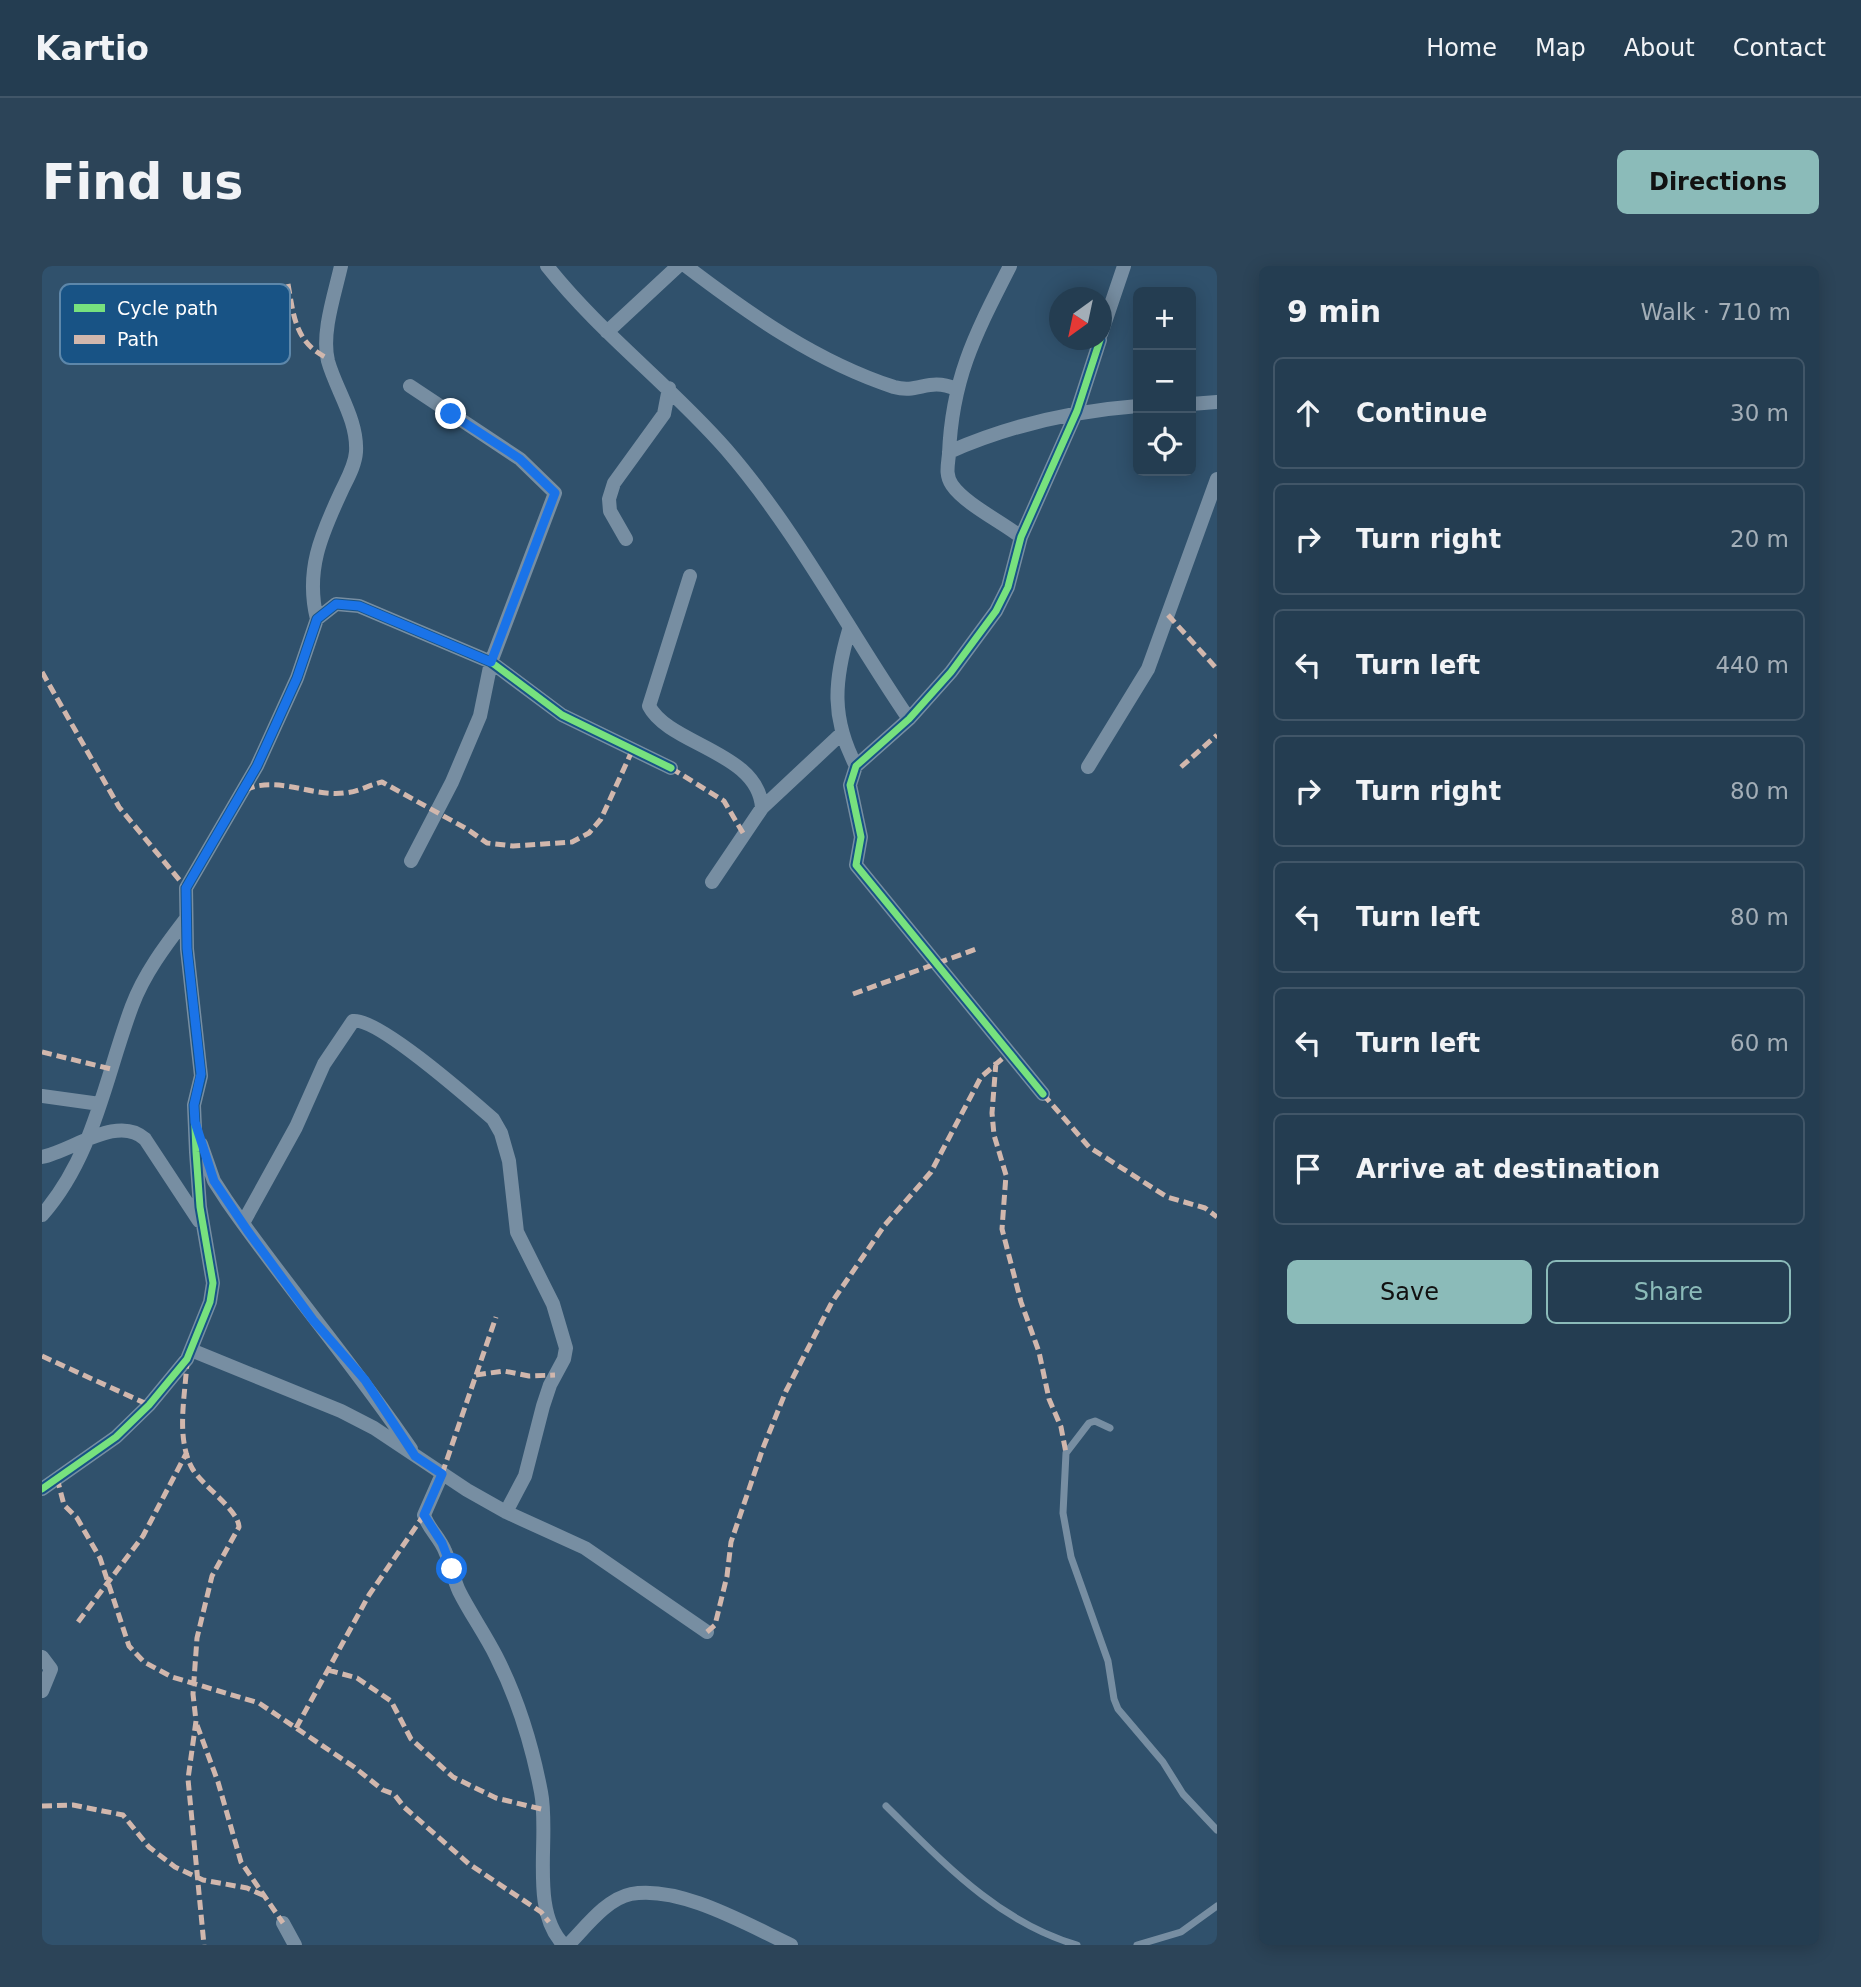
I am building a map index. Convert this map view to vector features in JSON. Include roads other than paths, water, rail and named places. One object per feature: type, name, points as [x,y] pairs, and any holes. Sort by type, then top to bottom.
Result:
[{"type":"street","points":[[42,1489],[116,1437],[160,1392],[191,1350],[213,1289],[198,1192],[194,1105],[201,1074],[185,919],[187,887],[257,766],[297,678],[317,619],[311,583],[314,554],[349,476],[356,449],[353,427],[327,358],[330,323],[341,266]]},
{"type":"street","points":[[547,266],[581,308],[668,388],[727,451],[801,551],[849,630],[909,719]]},
{"type":"street","points":[[607,332],[678,266]]},
{"type":"street","points":[[686,266],[744,310],[783,334],[874,380],[904,389],[933,382],[956,389]]},
{"type":"street","points":[[1010,266],[977,331],[956,389],[948,431],[947,474],[951,485],[1021,537]]},
{"type":"street","points":[[1112,301],[1124,266]]},
{"type":"street","points":[[856,766],[909,719],[951,672],[996,611],[1008,587],[1021,537],[1077,411],[1097,350]]},
{"type":"street","points":[[410,386],[520,459],[555,493],[491,662],[480,716],[411,861]]},
{"type":"street","points":[[626,539],[610,510],[609,499],[614,483],[664,414],[668,388]]},
{"type":"street","points":[[1196,404],[1217,402]]},
{"type":"street","points":[[949,452],[977,439],[1077,411],[1133,406]]},
{"type":"street","points":[[1088,767],[1148,669],[1217,478]]},
{"type":"street","points":[[690,576],[649,706],[666,723],[738,768],[762,797],[762,808]]},
{"type":"street","points":[[317,619],[336,604],[359,606],[491,662],[562,715],[610,741],[671,768]]},
{"type":"street","points":[[849,630],[838,676],[841,734],[856,766],[851,796],[861,837],[856,865],[1043,1094]]},
{"type":"street","points":[[712,882],[762,808],[841,734]]},
{"type":"street","points":[[42,1214],[73,1175],[88,1140],[133,1004],[151,968],[185,919]]},
{"type":"street","points":[[243,1223],[296,1127],[324,1064],[353,1021],[361,1021],[384,1033],[493,1119],[501,1133],[509,1161],[517,1233],[552,1304],[566,1348],[564,1359],[550,1385],[543,1406],[525,1476],[506,1513]]},
{"type":"street","points":[[42,1096],[100,1104]]},
{"type":"street","points":[[195,1122],[214,1181],[313,1320],[365,1380],[415,1456]]},
{"type":"street","points":[[42,1157],[71,1149],[114,1130],[140,1135],[204,1228]]},
{"type":"street","points":[[191,1350],[341,1410],[506,1513],[577,1544],[707,1632]]},
{"type":"street","points":[[442,1474],[424,1515],[442,1543],[459,1590],[497,1657],[522,1716],[536,1764],[546,1816],[542,1865],[550,1928],[566,1945],[600,1912],[630,1894],[677,1896],[791,1945]]},
{"type":"street","points":[[42,1657],[51,1669],[42,1691]]},
{"type":"street","points":[[283,1923],[295,1945]]},
{"type":"lane","points":[[1111,1428],[1095,1421],[1089,1423],[1066,1453],[1062,1500],[1071,1556],[1098,1625],[1116,1704],[1158,1755],[1197,1811],[1217,1830]]},
{"type":"lane","points":[[886,1806],[979,1895],[1036,1930],[1077,1945]]},
{"type":"lane","points":[[1137,1945],[1181,1932],[1217,1906]]}]
